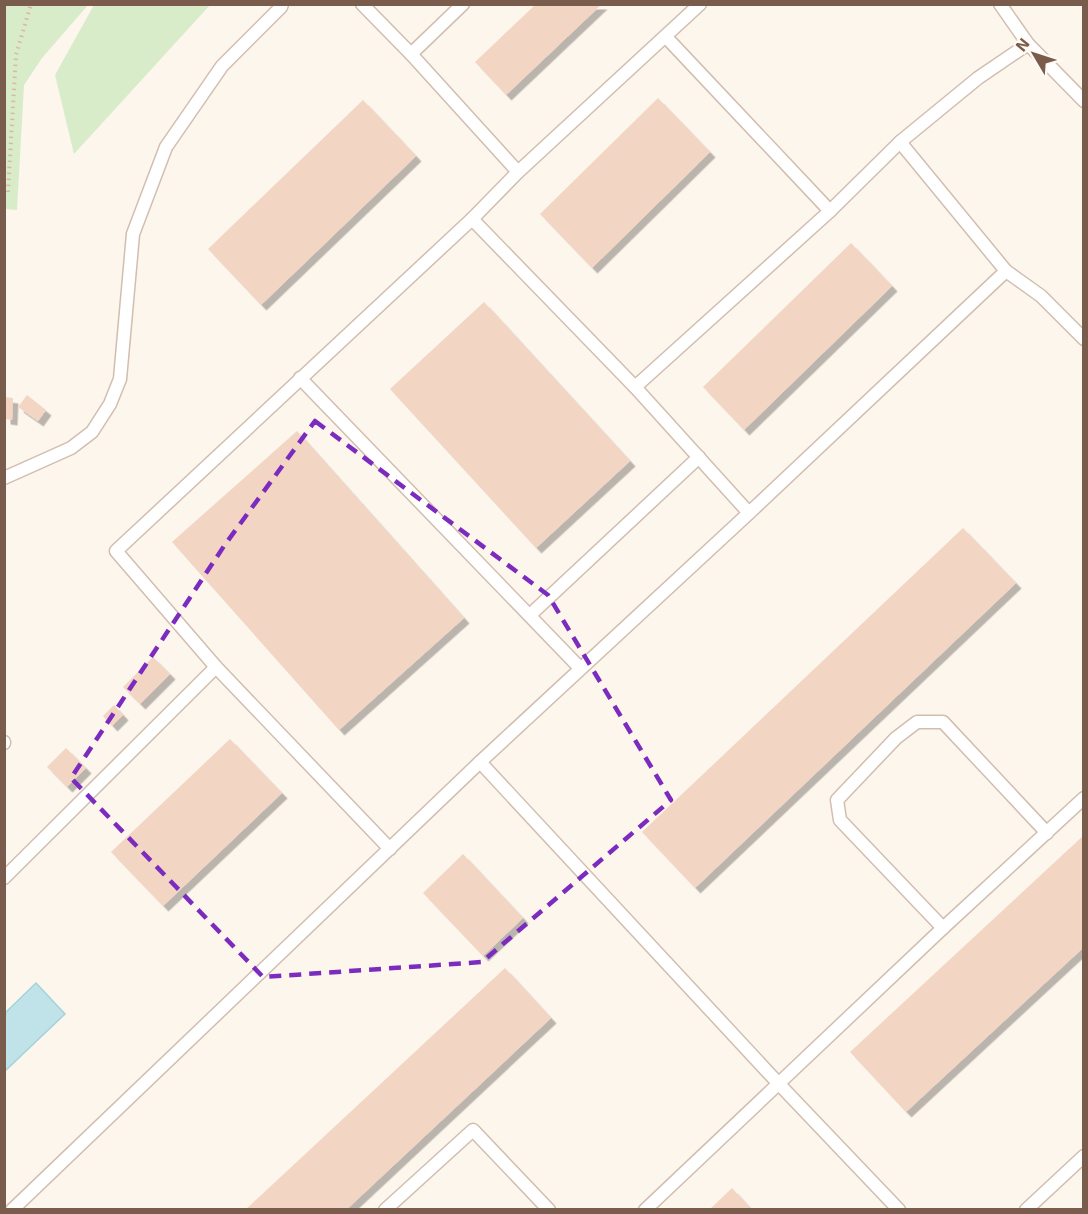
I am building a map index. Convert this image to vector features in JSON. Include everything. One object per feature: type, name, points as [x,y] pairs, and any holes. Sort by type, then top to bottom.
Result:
[{"type":"lane","points":[[4,478],[71,448],[92,432],[110,404],[120,379],[133,234],[165,147],[222,66],[282,4]]},
{"type":"lane","points":[[362,4],[411,54],[518,172]]},
{"type":"lane","points":[[411,54],[463,4]]},
{"type":"lane","points":[[390,849],[216,667],[116,551],[472,219],[518,172],[700,4]]},
{"type":"lane","points":[[1000,4],[1028,44],[1083,101]]},
{"type":"lane","points":[[666,37],[830,211]]},
{"type":"lane","points":[[635,387],[830,211],[900,142],[978,78],[1028,44]]},
{"type":"lane","points":[[900,142],[1006,271],[1041,296],[1083,339]]},
{"type":"lane","points":[[472,219],[635,387],[749,513]]},
{"type":"lane","points":[[12,1209],[480,762],[1006,271]]},
{"type":"lane","points":[[300,378],[580,668]]},
{"type":"lane","points":[[530,615],[699,457]]},
{"type":"lane","points":[[4,878],[216,667]]},
{"type":"lane","points":[[943,928],[840,819],[837,800],[896,738],[917,722],[943,722],[1047,833]]},
{"type":"lane","points":[[480,762],[778,1083],[900,1209]]},
{"type":"lane","points":[[645,1209],[1083,798]]},
{"type":"lane","points":[[385,1209],[473,1130],[549,1209]]},
{"type":"lane","points":[[1026,1209],[1083,1156]]},
{"type":"path","points":[[8,192],[16,55],[31,4]]},
{"type":"highlighted area","points":[[315,421],[548,595],[671,800],[482,962],[263,977],[71,778],[224,546]]},
{"type":"green space","points":[[5,4],[88,5],[42,58],[24,85],[17,210],[5,209]]},
{"type":"green space","points":[[94,5],[210,5],[74,154],[55,75]]},
{"type":"water","points":[[36,983],[65,1014],[5,1071],[5,1013]]},
{"type":"building","points":[[536,4],[602,4],[506,95],[475,62]]},
{"type":"building","points":[[658,98],[710,152],[592,268],[540,214]]},
{"type":"building","points":[[363,100],[416,156],[261,305],[208,249]]},
{"type":"building","points":[[851,243],[892,286],[744,430],[703,387]]},
{"type":"building","points":[[484,302],[630,461],[536,548],[390,389]]},
{"type":"building","points":[[27,395],[46,410],[38,421],[18,407]]},
{"type":"building","points":[[5,397],[13,398],[12,420],[5,419]]},
{"type":"building","points":[[297,431],[464,618],[339,730],[172,542]]},
{"type":"building","points":[[963,528],[1016,583],[695,888],[642,832]]},
{"type":"building","points":[[153,657],[170,674],[140,704],[123,687]]},
{"type":"building","points":[[114,705],[123,715],[112,726],[103,716]]},
{"type":"building","points":[[230,739],[282,793],[163,906],[111,852]]},
{"type":"building","points":[[66,748],[86,768],[67,787],[47,767]]},
{"type":"building","points":[[1084,835],[1084,947],[906,1112],[850,1052]]},
{"type":"building","points":[[463,854],[523,918],[483,956],[423,893]]},
{"type":"building","points":[[505,968],[551,1018],[346,1210],[245,1210]]},
{"type":"building","points":[[732,1188],[752,1210],[709,1210]]}]
